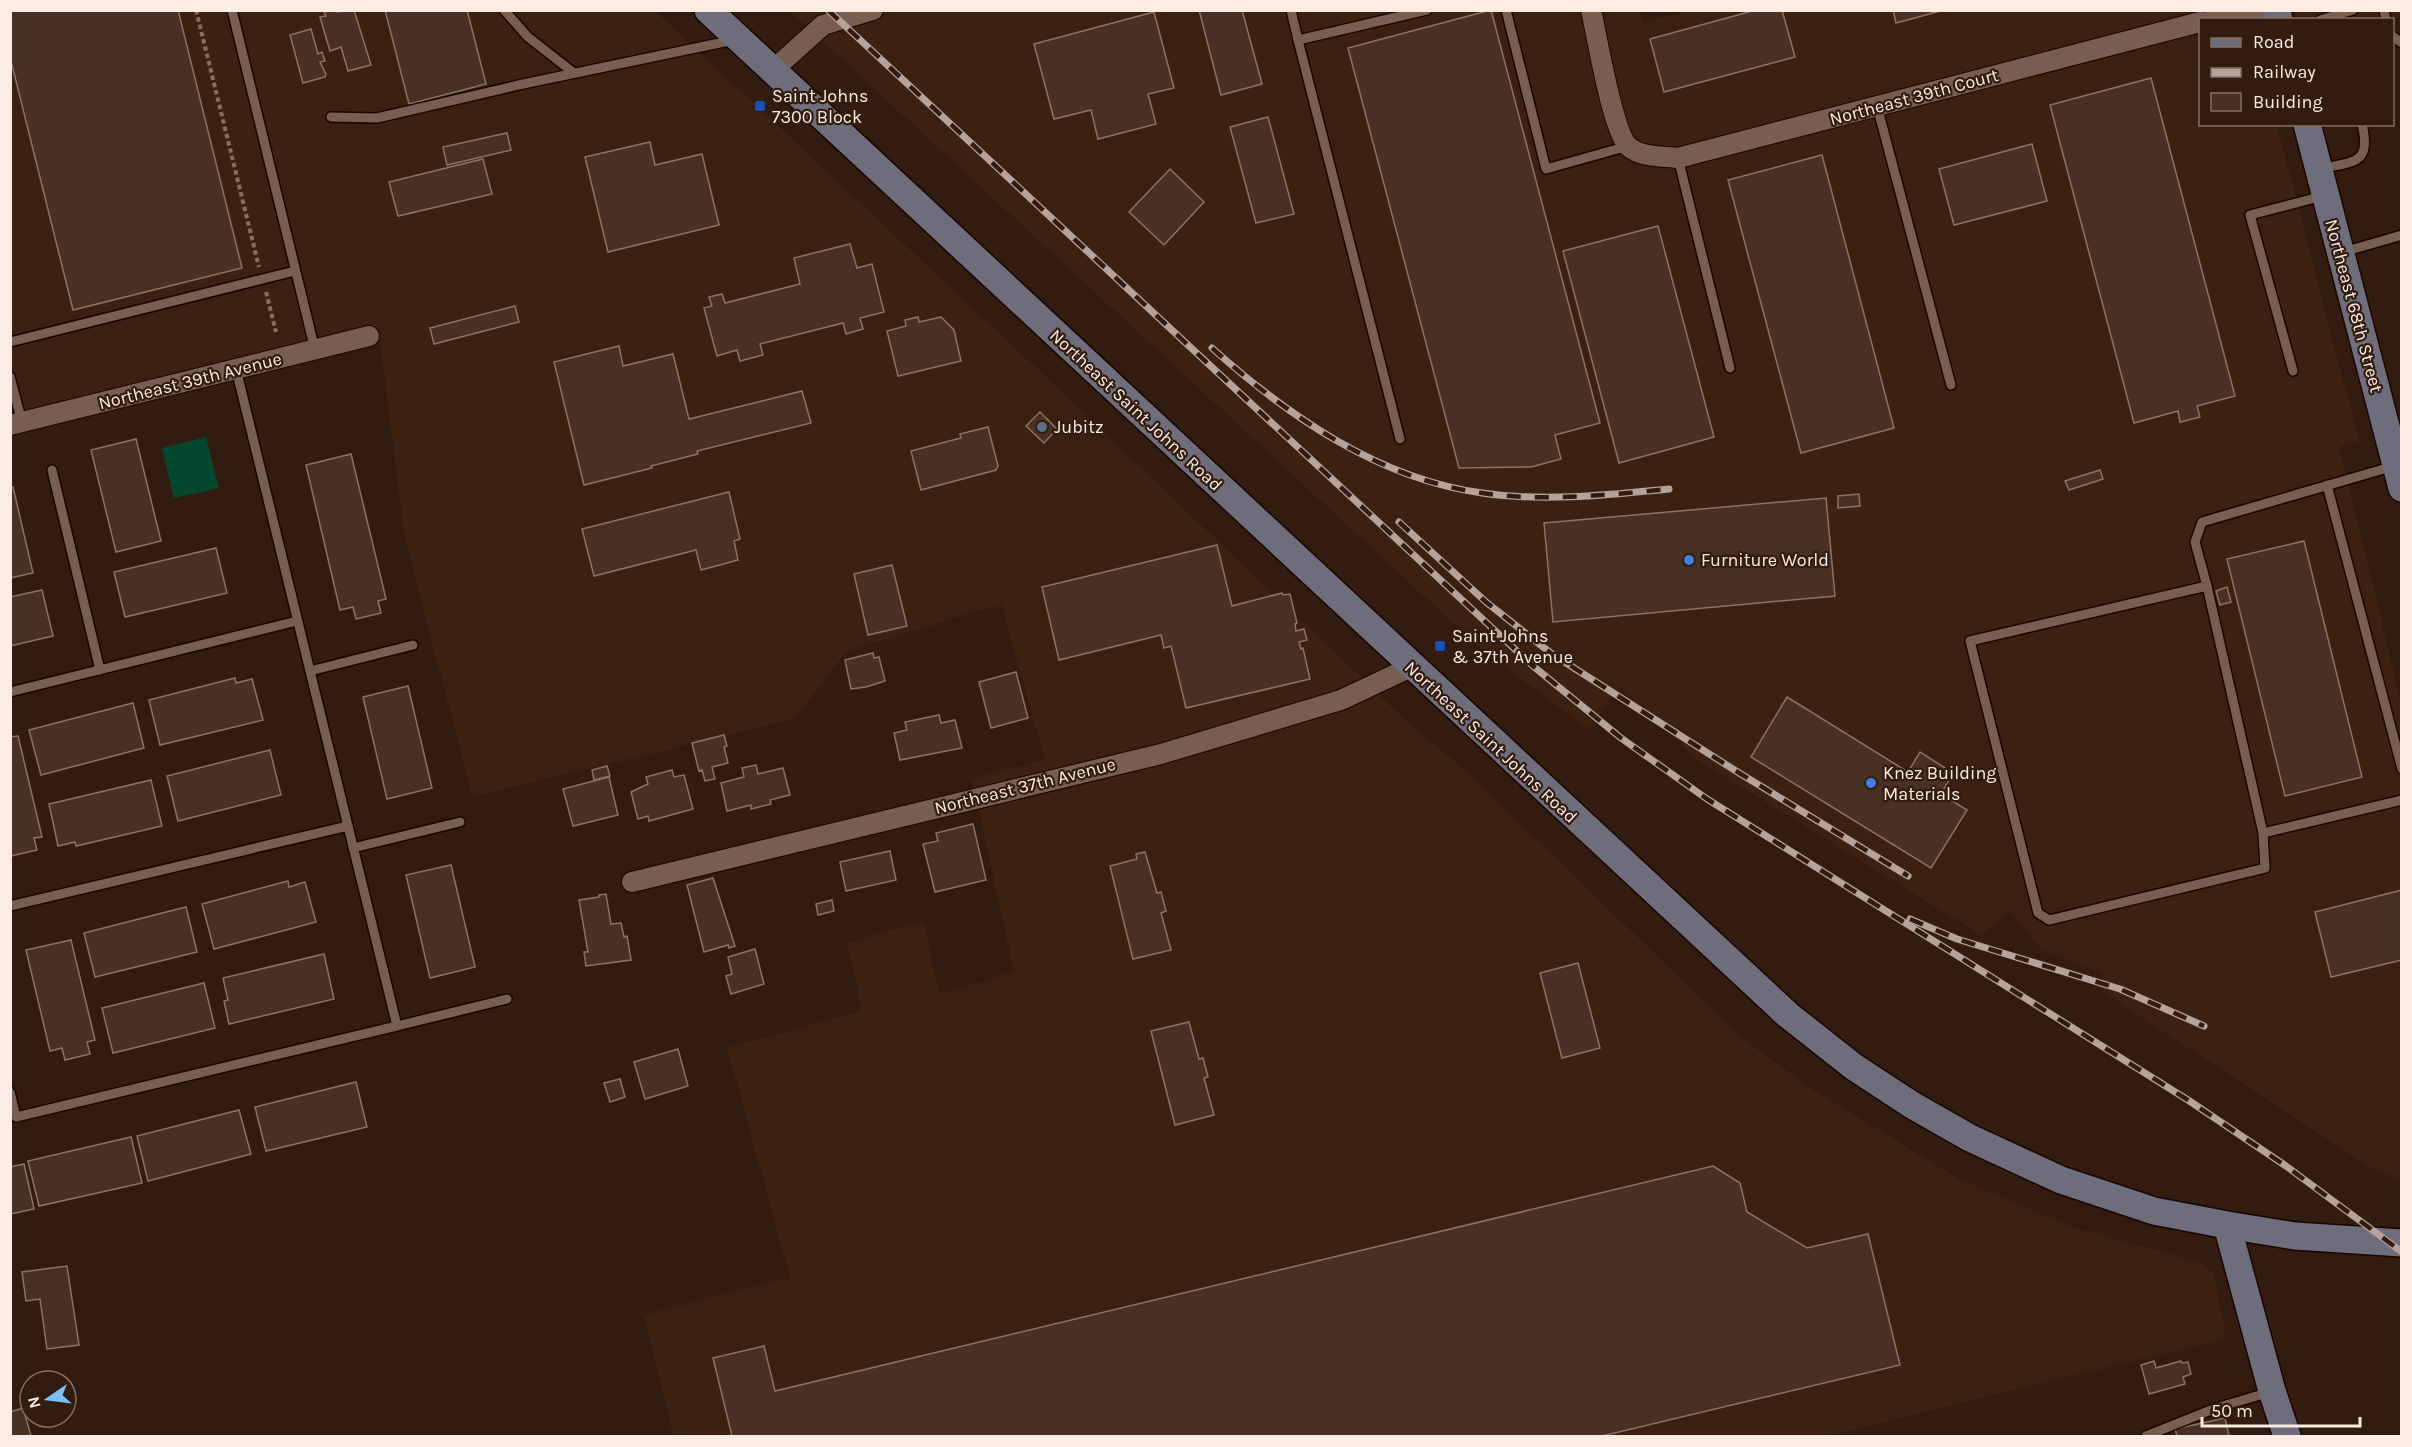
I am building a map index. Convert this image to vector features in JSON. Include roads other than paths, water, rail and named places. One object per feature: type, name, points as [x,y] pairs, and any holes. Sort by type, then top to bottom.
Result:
[{"type":"main road","name":"Northeast Saint Johns Road","points":[[708,10],[1412,668],[1788,1015],[1854,1067],[1912,1105],[1970,1138],[2061,1180],[2154,1211],[2295,1236],[2402,1243]]},
{"type":"main road","name":"Northeast 68th Street","points":[[2307,126],[2399,477]]},
{"type":"main road","points":[[2228,1225],[2272,1391],[2287,1437]]},
{"type":"street","points":[[772,71],[824,26],[873,10]]},
{"type":"street","points":[[1591,10],[1615,119],[1628,146]]},
{"type":"street","points":[[2218,18],[2229,15],[2252,18]]},
{"type":"street","name":"Northeast 39th Court","points":[[1628,146],[1646,155],[1678,158],[2199,22]]},
{"type":"street","name":"Northeast 39th Avenue","points":[[16,424],[369,336]]},
{"type":"street","name":"Northeast 37th Avenue","points":[[632,882],[1161,754],[1341,700],[1412,668]]},
{"type":"lane","points":[[232,10],[315,350]]},
{"type":"lane","points":[[504,10],[528,37],[574,73]]},
{"type":"lane","points":[[1291,10],[1400,439]]},
{"type":"lane","points":[[1298,40],[1427,10]]},
{"type":"lane","points":[[1506,10],[1546,169],[1628,146]]},
{"type":"lane","points":[[2335,15],[2353,10]]},
{"type":"lane","points":[[331,117],[377,118],[574,73],[738,39]]},
{"type":"lane","points":[[1877,106],[1951,385]]},
{"type":"lane","points":[[2318,169],[2353,161],[2362,154],[2366,145],[2362,126]]},
{"type":"lane","points":[[1678,158],[1730,368]]},
{"type":"lane","points":[[2293,371],[2250,215],[2325,196]]},
{"type":"lane","points":[[2340,253],[2402,235]]},
{"type":"lane","points":[[10,342],[295,271]]},
{"type":"lane","points":[[236,369],[397,1026]]},
{"type":"lane","points":[[10,377],[16,424]]},
{"type":"lane","points":[[52,470],[100,670]]},
{"type":"lane","points":[[2207,586],[1970,641],[2037,912],[2049,920],[2265,868],[2263,833],[2207,586],[2196,542],[2202,522],[2327,485],[2399,477]]},
{"type":"lane","points":[[2327,485],[2402,770]]},
{"type":"lane","points":[[10,692],[297,621]]},
{"type":"lane","points":[[310,671],[413,645]]},
{"type":"lane","points":[[2263,833],[2402,800]]},
{"type":"lane","points":[[353,848],[460,822]]},
{"type":"lane","points":[[10,906],[348,826]]},
{"type":"lane","points":[[10,1092],[13,1118],[507,999]]},
{"type":"lane","points":[[2146,1437],[2216,1408],[2272,1391]]},
{"type":"railway","points":[[828,10],[1533,666],[1621,738],[1707,799],[2188,1100],[2286,1166],[2402,1252]]},
{"type":"railway","points":[[1212,348],[1272,397],[1337,441],[1371,459],[1444,486],[1505,496],[1529,497],[1576,497],[1669,489]]},
{"type":"railway","points":[[1399,522],[1486,602],[1552,654],[1736,771],[1908,876]]},
{"type":"railway","points":[[1910,919],[1957,939],[2120,989],[2204,1026]]},
{"type":"place","name":"Saint Johns 7300 Block","points":[[760,106]]},
{"type":"place","name":"Jubitz","points":[[1042,427]]},
{"type":"place","name":"Furniture World","points":[[1689,560]]},
{"type":"place","name":"Saint Johns & 37th Avenue","points":[[1440,646]]},
{"type":"place","name":"Knez Building Materials","points":[[1871,783]]}]
